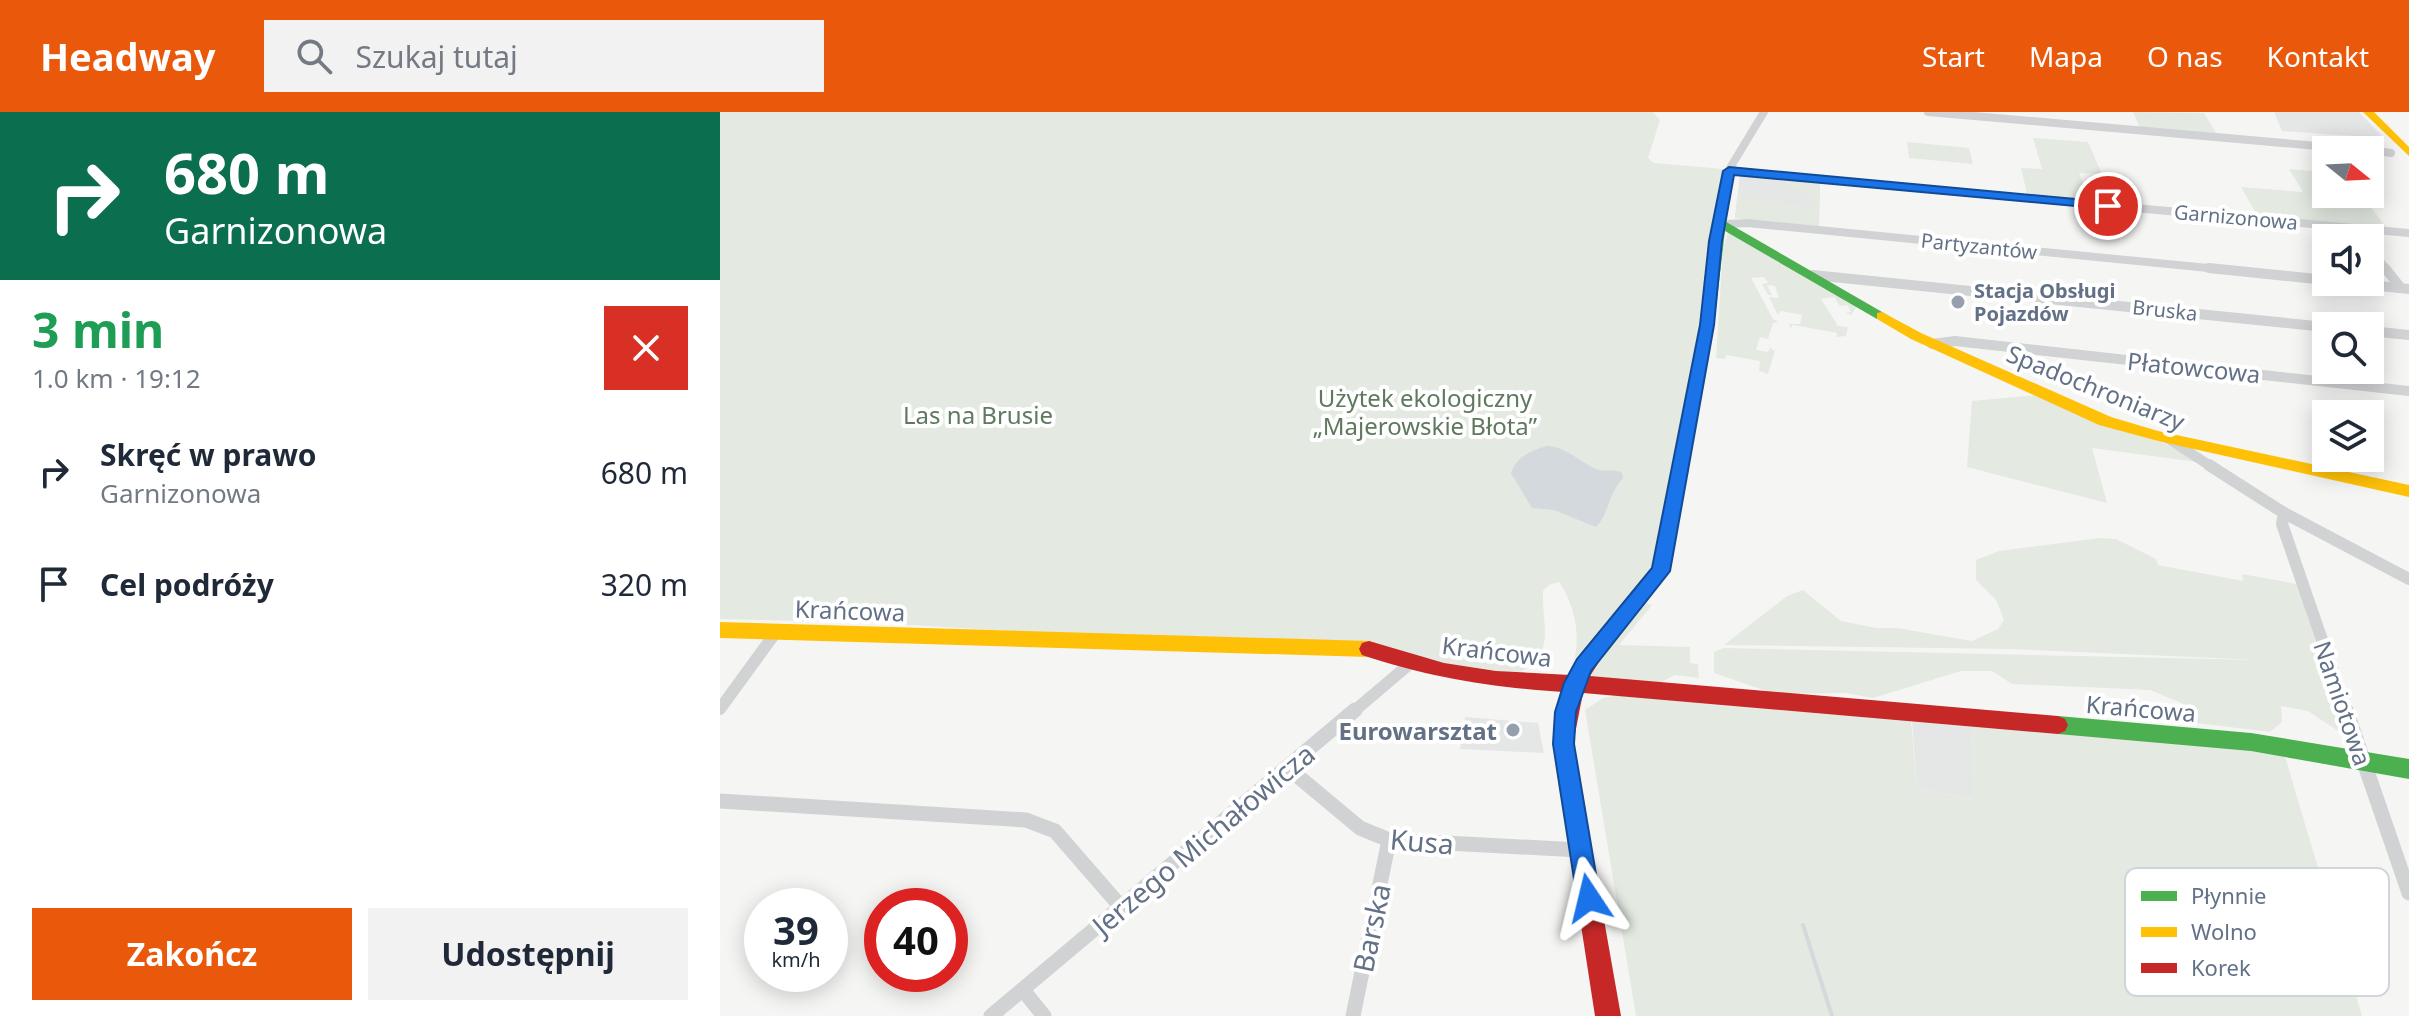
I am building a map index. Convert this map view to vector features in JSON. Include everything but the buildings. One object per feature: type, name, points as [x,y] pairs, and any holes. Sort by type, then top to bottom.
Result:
[{"type":"street","points":[[1608,1016],[1563,744],[1564,719],[1574,683],[1588,660],[1661,571],[1697,382],[1714,250],[1724,223],[1729,171],[1764,112]]},
{"type":"street","points":[[1928,112],[2312,145]]},
{"type":"street","points":[[2368,112],[2400,153]]},
{"type":"street","name":"Garnizonowa","points":[[1729,171],[2312,224]]},
{"type":"street","name":"Spadochroniarzy","points":[[1724,223],[1932,344],[2105,421],[2167,438],[2284,513],[2409,579]]},
{"type":"street","name":"Partyzantów","points":[[1724,223],[2312,279]]},
{"type":"street","name":"Garnizonowa","points":[[2384,231],[2409,233]]},
{"type":"street","points":[[2384,265],[2405,288]]},
{"type":"street","name":"Bruska","points":[[1813,275],[2312,326]]},
{"type":"street","points":[[2384,286],[2405,288]]},
{"type":"street","points":[[2384,332],[2409,335]]},
{"type":"street","name":"Płatowcowa","points":[[1932,344],[1963,342],[2409,391]]},
{"type":"street","points":[[2167,438],[2409,491]]},
{"type":"street","name":"Namiotowa","points":[[2284,513],[2282,524],[2409,893]]},
{"type":"street","name":"Krańcowa","points":[[720,630],[1365,649],[1482,677],[2251,742],[2409,769]]},
{"type":"street","points":[[720,709],[776,632]]},
{"type":"street","name":"Jerzego Michałowicza","points":[[991,1016],[1413,661]]},
{"type":"street","name":"Kusa","points":[[1288,768],[1360,828],[1389,840],[1580,850]]},
{"type":"street","points":[[720,801],[1026,820],[1055,831],[1121,907]]},
{"type":"street","name":"Barska","points":[[1353,1016],[1389,840]]},
{"type":"street","points":[[1023,990],[1044,1016]]},
{"type":"shaded area","points":[[2274,112],[2359,112],[2382,136],[2355,136],[2282,131]]},
{"type":"shaded area","points":[[1740,174],[1820,181],[1819,226],[1735,218]]},
{"type":"shaded area","points":[[1547,446],[1566,451],[1596,469],[1622,473],[1623,478],[1596,527],[1554,510],[1532,508],[1511,473],[1525,455]]},
{"type":"shaded area","points":[[1465,717],[1538,723],[1544,753],[1460,749]]},
{"type":"shaded area","points":[[1912,720],[1971,725],[1973,799],[1917,789]]},
{"type":"green space","name":"Las na Brusie","points":[[720,112],[1653,112],[1660,120],[1648,158],[1654,163],[1724,169],[1707,247],[1698,332],[1651,569],[1574,660],[1577,640],[1572,609],[1559,582],[1549,585],[1543,591],[1543,648],[1530,666],[1517,674],[1436,662],[1369,642],[1076,635],[878,623],[720,619]]},
{"type":"green space","points":[[2133,112],[2204,113],[2216,133],[2140,128]]},
{"type":"green space","points":[[2033,138],[2088,142],[2102,174],[2079,173],[2090,201],[2027,194],[2021,168],[2042,169]]},
{"type":"green space","points":[[1907,142],[1969,148],[1973,164],[1909,158]]},
{"type":"green space","points":[[2289,169],[2312,171],[2312,208],[2372,208],[2384,224],[2328,224],[2258,217],[2241,187],[2303,192]]},
{"type":"green space","points":[[1786,178],[1820,181],[1819,226],[1735,218],[1737,197],[1784,202],[1784,205],[1801,204],[1800,209],[1810,210],[1811,205],[1815,205],[1813,201],[1785,187]]},
{"type":"green space","points":[[1728,233],[1734,233],[1857,306],[1851,315],[1845,313],[1851,312],[1847,305],[1840,306],[1834,297],[1821,299],[1838,326],[1848,327],[1846,336],[1836,337],[1837,333],[1793,325],[1791,328],[1789,324],[1800,324],[1802,315],[1781,311],[1778,315],[1769,297],[1779,298],[1775,286],[1767,285],[1772,295],[1768,295],[1762,284],[1768,283],[1764,277],[1751,278],[1773,319],[1779,322],[1773,323],[1768,339],[1760,337],[1756,350],[1768,352],[1770,348],[1775,351],[1768,374],[1759,371],[1760,361],[1726,355],[1725,359],[1716,358],[1723,249]]},
{"type":"green space","points":[[2036,395],[2113,428],[2164,443],[2197,462],[2092,448],[2107,503],[1967,467],[1972,401]]},
{"type":"green space","points":[[2100,538],[2116,539],[2156,559],[2158,565],[2243,581],[2242,574],[2297,584],[2350,739],[2308,711],[2281,706],[2282,722],[2270,732],[2196,723],[2191,707],[2150,690],[2012,684],[1992,671],[1961,671],[1873,698],[1846,693],[1775,694],[1714,673],[1714,652],[1724,648],[2260,660],[2011,649],[1724,645],[1787,596],[1803,590],[1841,621],[1972,641],[1998,629],[2004,620],[1996,600],[1976,580],[1976,560],[1999,551]]},
{"type":"green space","points":[[1643,603],[1652,605],[1619,645],[1690,647],[1690,663],[1698,664],[1699,678],[1675,675],[1655,685],[1588,678],[1587,673]]},
{"type":"green space","points":[[1625,694],[1911,720],[1917,789],[1972,799],[1971,725],[2284,753],[2318,868],[2125,868],[2125,996],[2356,996],[2362,1016],[1636,1016],[1585,710],[1603,698]]},
{"type":"waterway","points":[[1803,925],[1832,1016]]},
{"type":"traffic: fast","points":[[1596,651],[1661,571],[1707,325],[1716,241],[1721,223],[1882,316]]},
{"type":"traffic: fast","points":[[2058,725],[2251,742],[2409,769]]},
{"type":"traffic: slow","points":[[2368,112],[2409,153]]},
{"type":"traffic: slow","points":[[1882,316],[1916,336],[2105,421],[2158,436],[2409,491]]},
{"type":"traffic: slow","points":[[720,630],[1369,649]]},
{"type":"traffic: jam","points":[[1369,649],[1444,671],[1496,679],[2058,725]]},
{"type":"traffic: jam","points":[[1596,651],[1581,673],[1572,695],[1563,744],[1608,1016]]},
{"type":"place","name":"Stacja Obsługi Pojazdów","points":[[1958,302]]},
{"type":"place","name":"Eurowarsztat","points":[[1513,730]]},
{"type":"route","points":[[1589,898],[1563,744],[1563,727],[1574,683],[1584,665],[1661,571],[1707,325],[1713,260],[1729,171],[2108,206]]},
{"type":"park label","name":"Użytek ekologiczny „Majerowskie Błota”","points":[[1425,411]]}]
